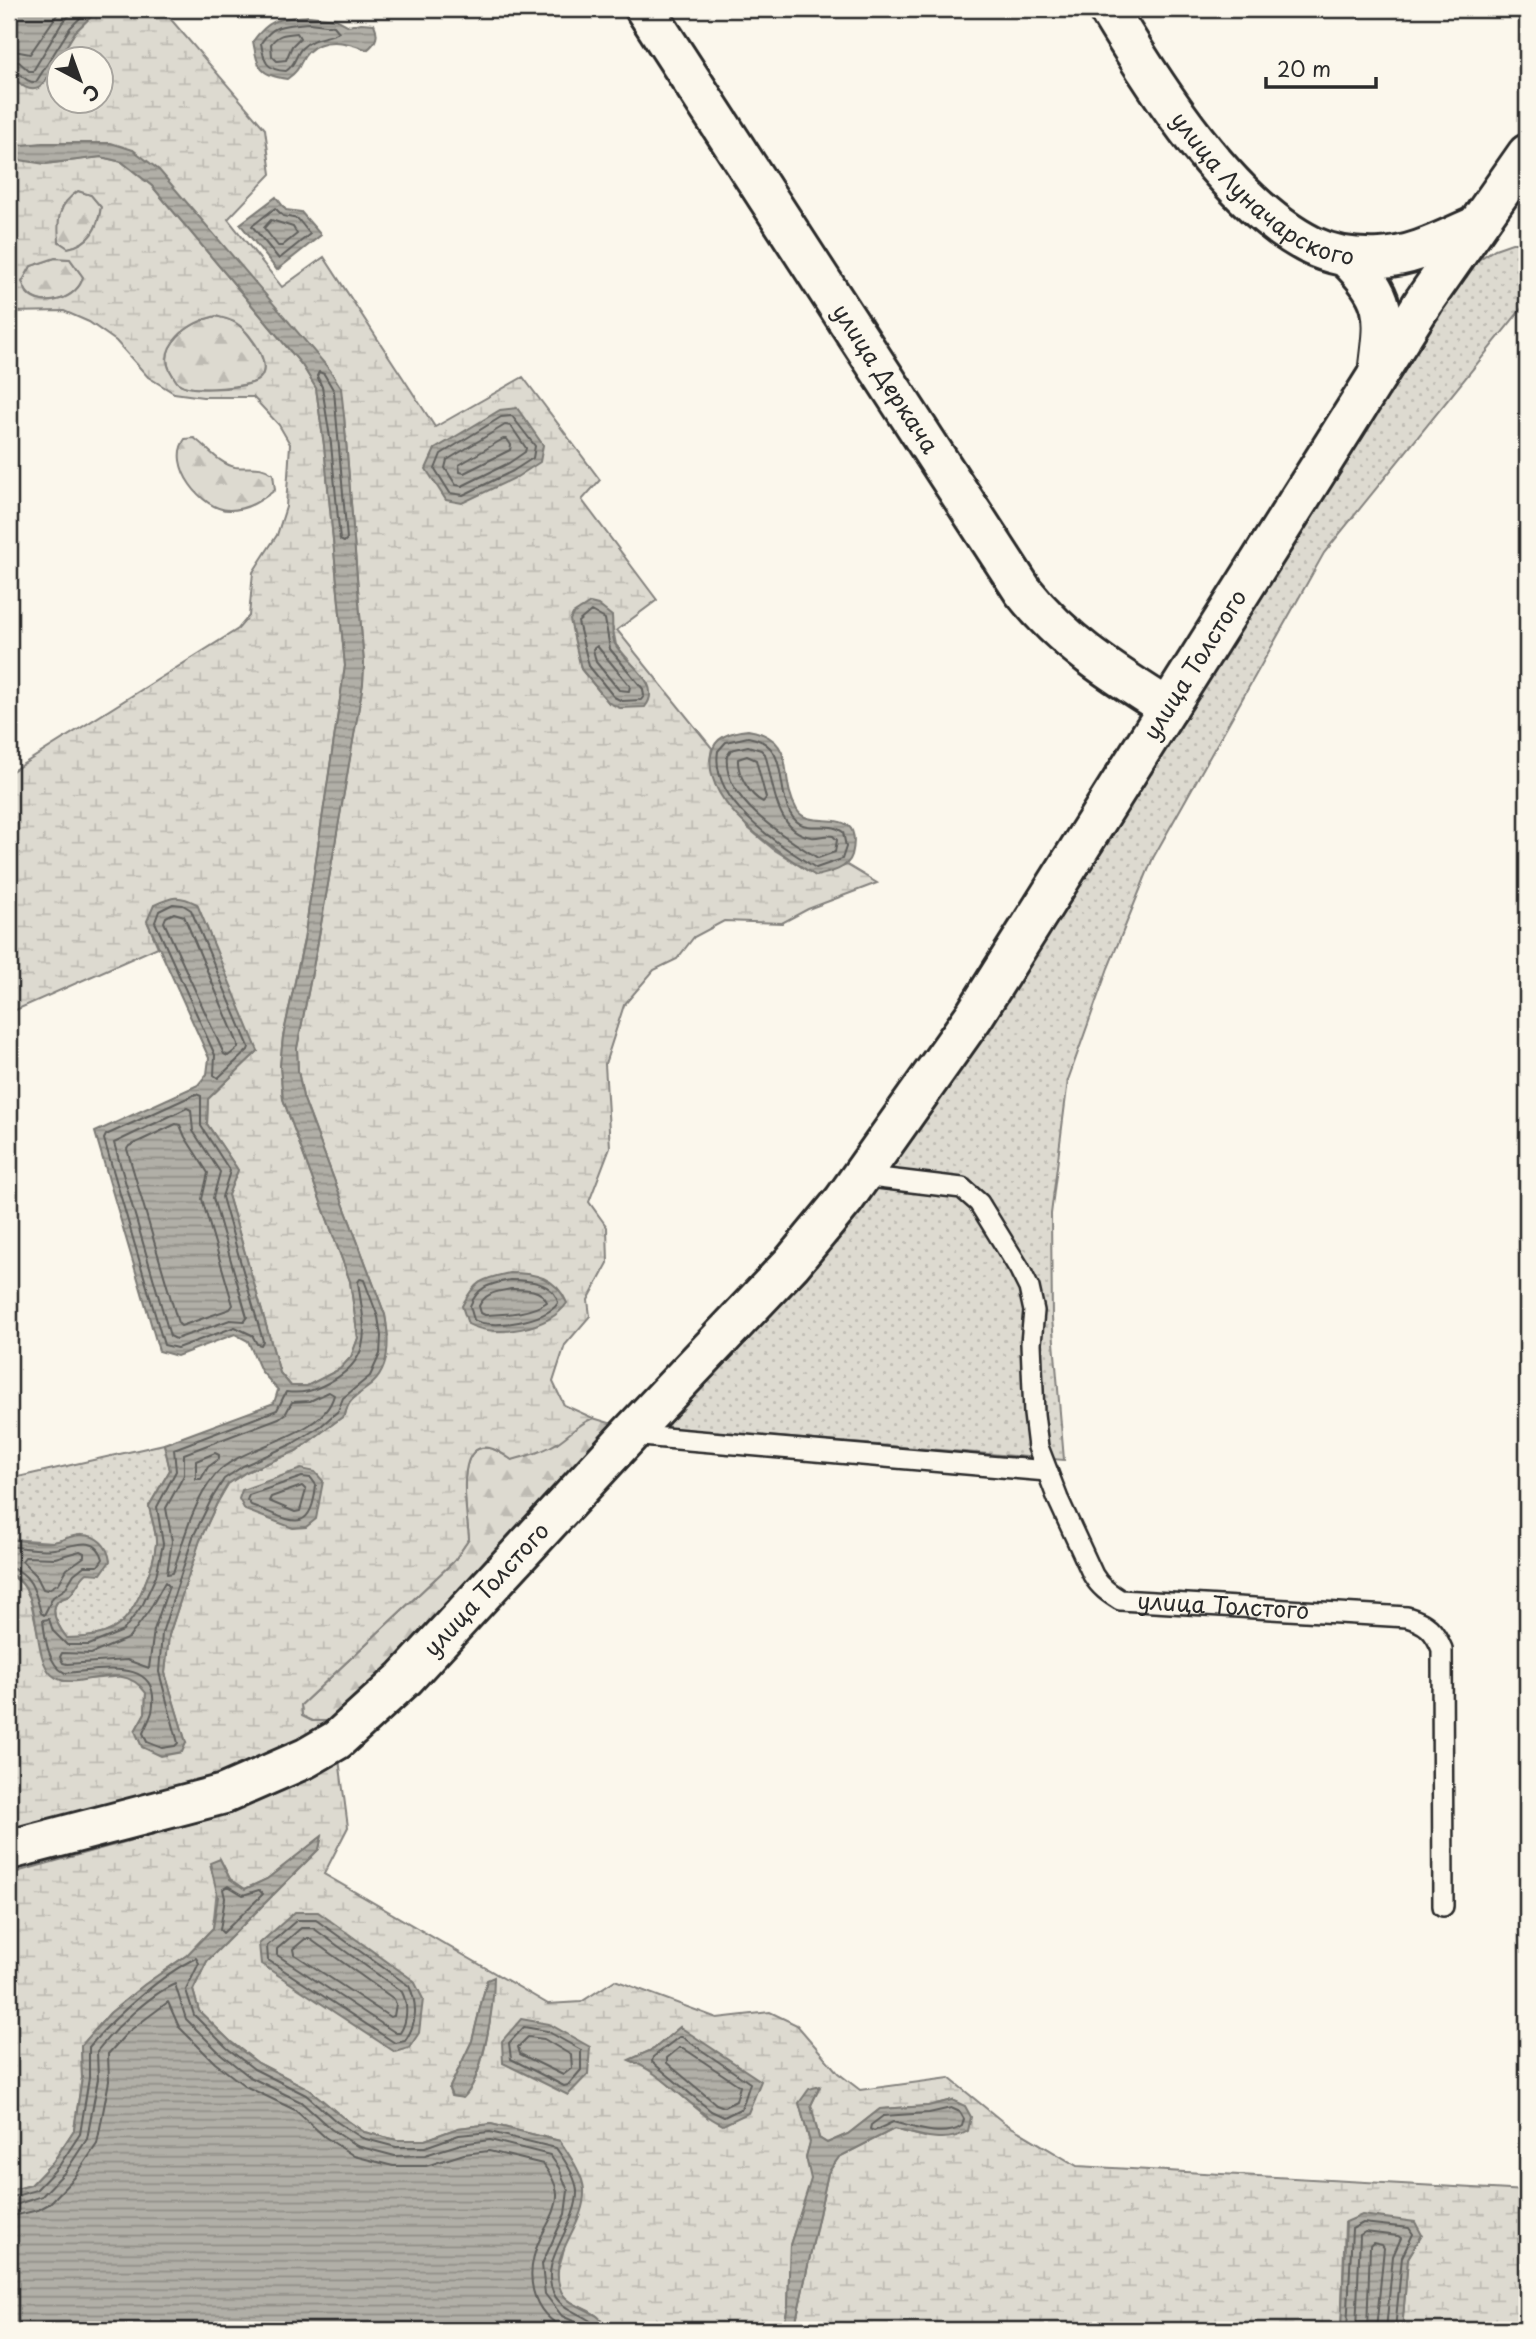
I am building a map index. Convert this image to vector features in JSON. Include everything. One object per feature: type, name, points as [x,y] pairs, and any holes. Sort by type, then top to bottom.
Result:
[{"type":"main road","name":"улица Деркача","points":[[645,9],[1023,591],[1038,610],[1080,650],[1168,708]]},
{"type":"main road","name":"улица Луначарского","points":[[1108,9],[1187,129],[1231,180],[1291,234],[1314,247],[1346,257],[1382,258],[1414,252],[1476,226]]},
{"type":"main road","name":"улица Толстого","points":[[9,1850],[224,1794],[306,1758],[337,1740],[405,1678],[792,1263],[862,1176],[974,1016],[1424,301],[1476,226],[1522,173]]},
{"type":"main road","points":[[1346,257],[1367,278],[1377,293],[1383,332],[1378,374]]},
{"type":"lane","name":"улица Толстого","points":[[862,1176],[962,1188],[979,1203],[1029,1288],[1034,1311],[1031,1343],[1038,1447],[1058,1499],[1098,1583],[1120,1600],[1407,1617],[1424,1622],[1435,1632],[1442,1649],[1443,1906]]},
{"type":"lane","points":[[629,1435],[1047,1471]]},
{"type":"green space","points":[[99,9],[162,9],[265,129],[271,174],[228,219],[282,287],[324,257],[435,427],[523,377],[600,480],[582,500],[657,600],[617,630],[712,748],[710,760],[747,827],[773,849],[816,876],[847,865],[877,883],[808,909],[782,923],[724,921],[694,937],[677,959],[654,970],[624,1005],[605,1064],[610,1147],[589,1202],[607,1227],[608,1263],[588,1300],[590,1316],[565,1345],[553,1382],[564,1405],[593,1418],[555,1444],[529,1455],[512,1460],[493,1449],[480,1448],[471,1455],[465,1482],[469,1539],[454,1561],[301,1705],[302,1716],[312,1721],[336,1721],[314,1736],[203,1782],[9,1835],[9,1681],[15,1678],[17,1672],[9,1639],[9,1574],[23,1584],[30,1598],[45,1664],[63,1681],[126,1676],[139,1682],[146,1692],[145,1713],[135,1731],[186,1743],[165,1673],[169,1635],[200,1540],[217,1503],[228,1484],[246,1472],[296,1451],[345,1415],[348,1403],[359,1394],[388,1336],[385,1315],[303,1097],[298,1071],[297,1048],[363,683],[364,664],[344,416],[133,150],[45,164],[101,157],[122,162],[152,186],[302,365],[316,388],[345,666],[304,940],[283,1037],[280,1066],[283,1099],[350,1281],[358,1338],[351,1357],[340,1369],[307,1386],[291,1386],[280,1373],[228,1195],[238,1170],[207,1124],[208,1099],[258,1051],[147,921],[158,947],[9,1013],[9,773],[238,629],[249,616],[253,572],[277,535],[286,507],[290,444],[279,425],[253,397],[203,397],[174,393],[148,377],[116,341],[89,322],[64,311],[9,312],[9,73],[22,86],[46,66],[46,116],[116,116],[116,46],[66,46],[75,32]],"holes":[[[78,191],[91,195],[101,207],[92,234],[82,243],[68,248],[59,242],[60,213],[66,201]],[[55,258],[70,259],[83,277],[80,284],[75,291],[59,300],[42,301],[34,298],[27,293],[22,282],[31,266]],[[216,316],[231,320],[249,335],[263,363],[264,371],[260,378],[245,385],[214,389],[193,388],[177,383],[168,364],[171,345],[186,329]],[[613,629],[616,645],[643,677],[609,703],[581,669],[580,662]]]},
{"type":"green space","points":[[78,191],[91,195],[101,207],[92,234],[82,243],[68,248],[59,242],[58,219],[66,201]]},
{"type":"green space","points":[[1512,243],[1527,243],[1527,302],[1324,553],[1153,858],[1108,968],[1068,1080],[1051,1214],[1052,1318],[1064,1460],[656,1427],[738,1347],[1469,266],[1495,249]]},
{"type":"green space","points":[[55,258],[70,259],[83,277],[80,284],[75,291],[59,300],[41,301],[33,298],[22,282],[31,266]]},
{"type":"green space","points":[[216,316],[236,323],[249,335],[263,363],[260,378],[245,385],[214,388],[193,388],[178,383],[168,364],[171,345],[186,329]]},
{"type":"green space","points":[[194,438],[229,465],[259,468],[273,474],[275,490],[254,504],[236,510],[219,508],[208,503],[190,484],[180,461],[180,449],[185,439]]},
{"type":"green space","points":[[593,1418],[616,1425],[385,1673],[336,1721],[313,1721],[302,1716],[301,1705],[454,1561],[469,1539],[465,1482],[471,1455],[480,1448],[493,1449],[512,1460],[556,1444],[576,1425]]},
{"type":"green space","points":[[164,1444],[170,1470],[149,1506],[155,1530],[155,1553],[133,1609],[120,1624],[109,1631],[95,1636],[67,1638],[56,1620],[54,1610],[58,1601],[74,1591],[86,1573],[80,1535],[54,1542],[9,1539],[9,1479]]},
{"type":"green space","points":[[339,1759],[348,1827],[324,1874],[548,2004],[581,2002],[615,1980],[717,2018],[770,2012],[797,2025],[838,2073],[860,2090],[949,2078],[1003,2122],[1077,2166],[1527,2191],[1527,2330],[1402,2330],[1408,2258],[1422,2235],[1345,2223],[1341,2330],[794,2330],[828,2173],[839,2157],[894,2129],[925,2137],[952,2100],[928,2106],[880,2109],[848,2134],[827,2143],[819,2138],[811,2105],[820,2087],[799,2103],[810,2143],[806,2157],[812,2179],[790,2245],[788,2306],[783,2330],[606,2330],[598,2317],[569,2301],[559,2288],[558,2275],[564,2233],[560,2141],[491,2124],[458,2128],[425,2140],[397,2140],[364,2132],[309,2089],[258,2063],[199,2011],[193,1990],[207,1961],[319,1849],[321,1837],[267,1879],[245,1889],[230,1879],[220,1859],[213,1928],[187,1955],[110,2013],[81,2046],[82,2078],[74,2130],[53,2162],[31,2185],[9,2191],[9,1874],[219,1816]],"holes":[[[262,1964],[389,1965],[414,1981]],[[487,1980],[490,2014],[481,2061],[469,2091],[463,2097],[451,2096],[449,2089],[472,2041]],[[680,2027],[707,2117],[648,2067],[630,2060],[654,2049]]]},
{"type":"water","points":[[9,9],[99,9],[75,32],[66,46],[46,46],[46,80],[39,87],[25,87],[9,73]]},
{"type":"water","points":[[309,16],[336,19],[349,26],[374,24],[376,38],[367,50],[336,42],[314,47],[296,72],[287,79],[261,69],[253,41],[265,27],[277,21]]},
{"type":"water","points":[[42,143],[111,143],[133,150],[159,170],[330,370],[341,388],[364,664],[363,684],[297,1048],[303,1097],[385,1315],[388,1342],[386,1360],[379,1376],[352,1400],[345,1415],[296,1451],[246,1472],[228,1484],[217,1503],[200,1540],[169,1635],[165,1673],[186,1743],[182,1752],[161,1756],[142,1747],[135,1731],[145,1713],[146,1693],[135,1682],[111,1676],[73,1681],[52,1675],[41,1653],[28,1593],[20,1582],[9,1574],[9,1539],[48,1543],[86,1535],[101,1542],[110,1561],[101,1574],[87,1573],[69,1596],[58,1601],[54,1610],[58,1625],[67,1638],[95,1636],[115,1628],[133,1608],[144,1587],[155,1553],[155,1530],[149,1506],[170,1470],[164,1444],[274,1403],[278,1390],[261,1371],[248,1341],[235,1334],[177,1356],[159,1351],[95,1132],[198,1085],[207,1074],[209,1058],[147,921],[154,905],[160,902],[180,898],[197,904],[258,1051],[208,1099],[207,1124],[238,1170],[228,1195],[280,1373],[291,1386],[307,1386],[340,1369],[351,1357],[358,1338],[350,1281],[283,1099],[280,1066],[283,1037],[304,940],[345,666],[316,388],[302,365],[152,186],[122,162],[101,157],[45,164],[20,160],[13,146]]},
{"type":"water","points":[[276,197],[286,210],[301,212],[321,235],[277,270],[240,224]]},
{"type":"water","points":[[517,408],[543,445],[540,462],[517,477],[462,503],[446,500],[426,469],[435,449],[500,410]]},
{"type":"water","points":[[590,603],[598,605],[612,616],[615,644],[647,682],[650,698],[645,707],[620,708],[609,703],[581,669],[570,620],[573,614]]},
{"type":"water","points":[[748,730],[775,742],[781,751],[791,797],[797,810],[813,819],[844,823],[851,828],[854,839],[852,855],[847,864],[816,876],[783,855],[731,810],[719,792],[712,774],[711,755],[716,743],[724,736]]},
{"type":"water","points":[[509,1273],[544,1278],[557,1287],[567,1303],[548,1319],[521,1329],[492,1331],[468,1324],[462,1306],[475,1286],[486,1279]]},
{"type":"water","points":[[301,1469],[315,1472],[323,1481],[316,1519],[306,1527],[293,1528],[245,1510],[239,1499],[242,1490]]},
{"type":"water","points":[[322,1836],[319,1849],[207,1961],[193,1990],[199,2011],[258,2063],[309,2089],[364,2132],[397,2140],[425,2140],[458,2128],[491,2124],[560,2141],[578,2171],[584,2190],[579,2215],[559,2263],[560,2288],[569,2301],[598,2317],[606,2330],[9,2330],[9,2191],[31,2185],[53,2162],[74,2130],[82,2078],[81,2046],[110,2013],[187,1955],[213,1928],[218,1897],[210,1863],[220,1859],[230,1879],[245,1889],[267,1879]]},
{"type":"water","points":[[295,1912],[318,1912],[414,1981],[423,1999],[419,2033],[409,2048],[395,2052],[261,1964],[259,1944]]},
{"type":"water","points":[[494,1977],[482,2059],[470,2089],[463,2098],[452,2096],[449,2089],[472,2041],[487,1980]]},
{"type":"water","points":[[521,2019],[549,2024],[590,2047],[588,2074],[568,2095],[503,2063],[502,2041]]},
{"type":"water","points":[[680,2027],[761,2081],[748,2113],[723,2125],[699,2110],[654,2074],[629,2060],[654,2049]]},
{"type":"water","points":[[820,2086],[811,2105],[819,2138],[827,2143],[848,2134],[880,2109],[928,2106],[952,2100],[965,2106],[971,2117],[968,2131],[959,2135],[931,2138],[894,2129],[839,2157],[828,2173],[794,2330],[783,2330],[788,2306],[790,2245],[811,2179],[806,2157],[810,2142],[799,2103],[809,2089]]},
{"type":"water","points":[[1362,2215],[1415,2222],[1422,2235],[1408,2258],[1402,2330],[1341,2330],[1346,2222]]}]
